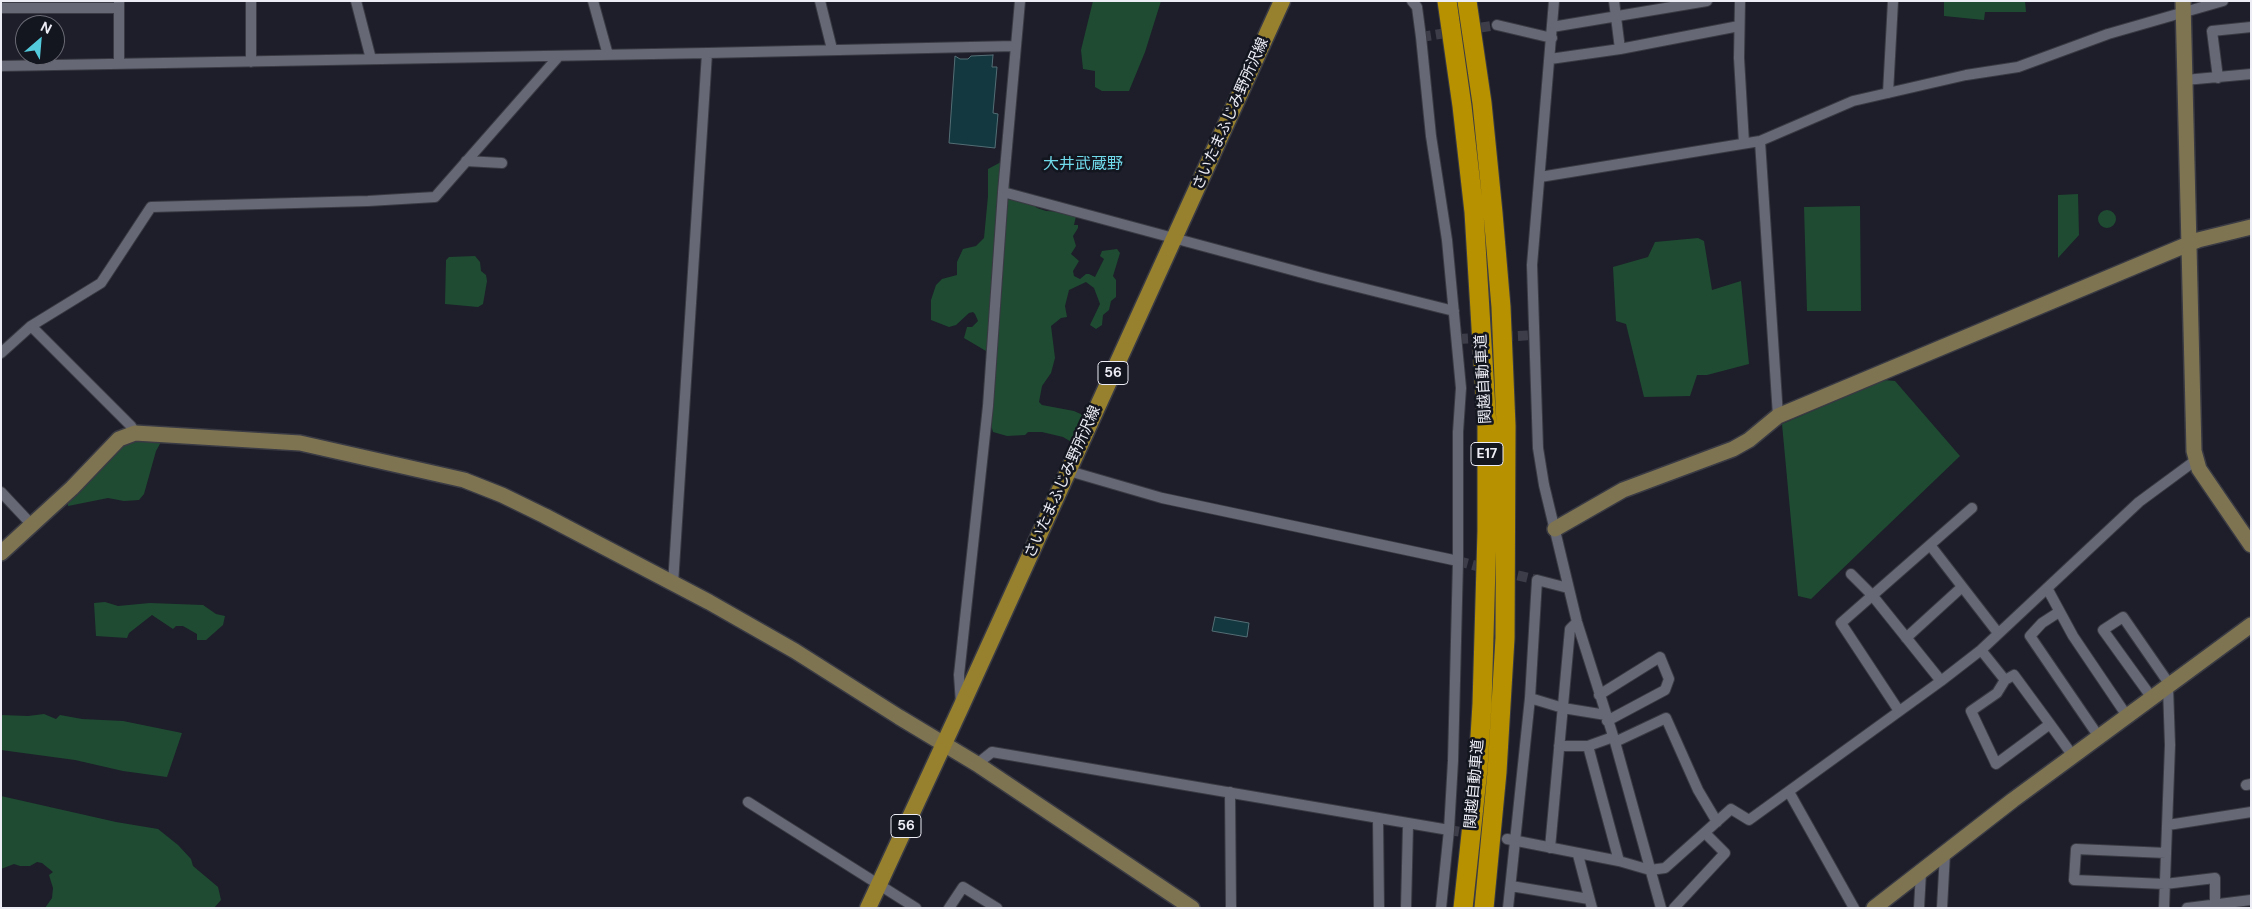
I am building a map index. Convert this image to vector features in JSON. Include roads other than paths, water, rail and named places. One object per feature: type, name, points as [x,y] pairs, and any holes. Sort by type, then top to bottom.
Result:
[{"type":"highway","name":"関越自動車道","points":[[1446,1],[1462,106],[1474,212],[1487,426],[1487,531],[1482,704],[1478,769],[1463,908]]},
{"type":"highway","name":"関越自動車道","points":[[1467,1],[1482,103],[1493,212],[1501,307],[1506,426],[1505,638],[1497,772],[1484,908]]},
{"type":"main road","name":"さいたまふじみ野所沢線","points":[[868,908],[1282,1]]},
{"type":"street","points":[[251,1],[251,62]]},
{"type":"street","points":[[356,1],[371,60]]},
{"type":"street","points":[[593,1],[608,55]]},
{"type":"street","points":[[820,1],[832,49]]},
{"type":"street","points":[[961,707],[959,675],[988,400],[1003,192],[1020,1]]},
{"type":"street","points":[[1412,1],[1417,7],[1422,37],[1431,136],[1447,240],[1461,388],[1458,432],[1458,561],[1449,830],[1441,908]]},
{"type":"street","points":[[1554,1],[1532,264],[1538,448],[1544,485],[1577,622],[1614,739],[1660,908]]},
{"type":"street","points":[[1614,1],[1620,49]]},
{"type":"street","points":[[1552,27],[1706,1]]},
{"type":"street","points":[[1740,1],[1738,58],[1744,143]]},
{"type":"street","points":[[1888,93],[1894,1]]},
{"type":"street","points":[[1540,177],[1760,141],[1853,101],[1966,76],[2018,67],[2183,7],[2223,1]]},
{"type":"street","points":[[1,8],[119,4],[119,64]]},
{"type":"street","points":[[2183,7],[2196,460],[2213,490],[2251,545]]},
{"type":"street","points":[[1498,25],[1552,38]]},
{"type":"street","points":[[1550,58],[1620,49],[1739,26]]},
{"type":"street","points":[[2218,78],[2212,31],[2251,26]]},
{"type":"street","points":[[1,66],[1015,46]]},
{"type":"street","points":[[673,584],[707,53]]},
{"type":"street","points":[[1,353],[31,326],[100,283],[151,207],[435,197],[559,56]]},
{"type":"street","points":[[2185,80],[2251,74]]},
{"type":"street","points":[[1760,141],[1778,416]]},
{"type":"street","points":[[466,161],[502,163]]},
{"type":"street","points":[[1003,192],[1174,239],[1454,311]]},
{"type":"street","points":[[1555,529],[1623,490],[1733,449],[1749,440],[1778,416],[2189,244],[2251,227]]},
{"type":"street","points":[[31,326],[131,426],[135,433]]},
{"type":"street","points":[[1,553],[119,439],[135,433],[300,443],[464,480],[502,495],[673,584],[795,651],[977,764],[1192,908]]},
{"type":"street","points":[[1512,840],[1578,855],[1619,861],[1650,870],[1665,868],[1731,809],[1749,820],[1941,681],[1981,650],[2139,502],[2196,460]]},
{"type":"street","points":[[1069,471],[1162,498],[1458,561]]},
{"type":"street","points":[[1,492],[32,525]]},
{"type":"street","points":[[1899,711],[1842,623],[1972,508]]},
{"type":"street","points":[[1930,545],[1998,633]]},
{"type":"street","points":[[1851,574],[1872,595],[1941,681]]},
{"type":"street","points":[[1508,908],[1511,886],[1512,840],[1530,698],[1537,580],[1568,588]]},
{"type":"street","points":[[1906,638],[1962,587]]},
{"type":"street","points":[[2047,588],[2073,636],[2128,716]]},
{"type":"street","points":[[2059,612],[2042,623],[2030,636],[2100,737]]},
{"type":"street","points":[[2152,698],[2103,630],[2123,616],[2169,686],[2170,745],[2164,908]]},
{"type":"street","points":[[1550,848],[1570,629],[1577,622]]},
{"type":"street","points":[[1874,908],[2073,756],[2251,625]]},
{"type":"street","points":[[1981,650],[2005,680]]},
{"type":"street","points":[[1530,698],[1607,718],[1665,690],[1669,679],[1660,657],[1599,695]]},
{"type":"street","points":[[2050,724],[1996,764],[1971,711],[1997,693],[2005,680],[2014,675],[2050,724],[2073,756]]},
{"type":"street","points":[[1560,746],[1588,746],[1614,739],[1666,718],[1698,790],[1717,822]]},
{"type":"street","points":[[1588,746],[1619,861]]},
{"type":"street","points":[[977,764],[992,752],[1230,792],[1408,825],[1449,830]]},
{"type":"street","points":[[1230,792],[1231,908]]},
{"type":"street","points":[[1790,792],[1854,908]]},
{"type":"street","points":[[748,802],[916,908]]},
{"type":"street","points":[[2168,825],[2251,812]]},
{"type":"street","points":[[1378,819],[1379,908]]},
{"type":"street","points":[[1406,908],[1408,825]]},
{"type":"street","points":[[1674,908],[1725,853],[1705,833]]},
{"type":"street","points":[[2166,854],[2076,849],[2074,880],[2165,884],[2215,878],[2215,904]]},
{"type":"street","points":[[1942,908],[1944,853]]},
{"type":"street","points":[[1511,886],[1590,904],[1578,855]]},
{"type":"street","points":[[1919,908],[1920,872]]},
{"type":"street","points":[[949,908],[963,887],[997,908]]},
{"type":"street","points":[[2187,908],[2251,900]]},
{"type":"tunnel","points":[[1421,37],[1497,25]]},
{"type":"tunnel","points":[[1458,339],[1535,335]]},
{"type":"tunnel","points":[[1458,561],[1488,569]]},
{"type":"tunnel","points":[[1503,572],[1537,580]]},
{"type":"tunnel","points":[[1449,830],[1474,834]]},
{"type":"district","name":"大井武蔵野","points":[[1083,165]]}]
